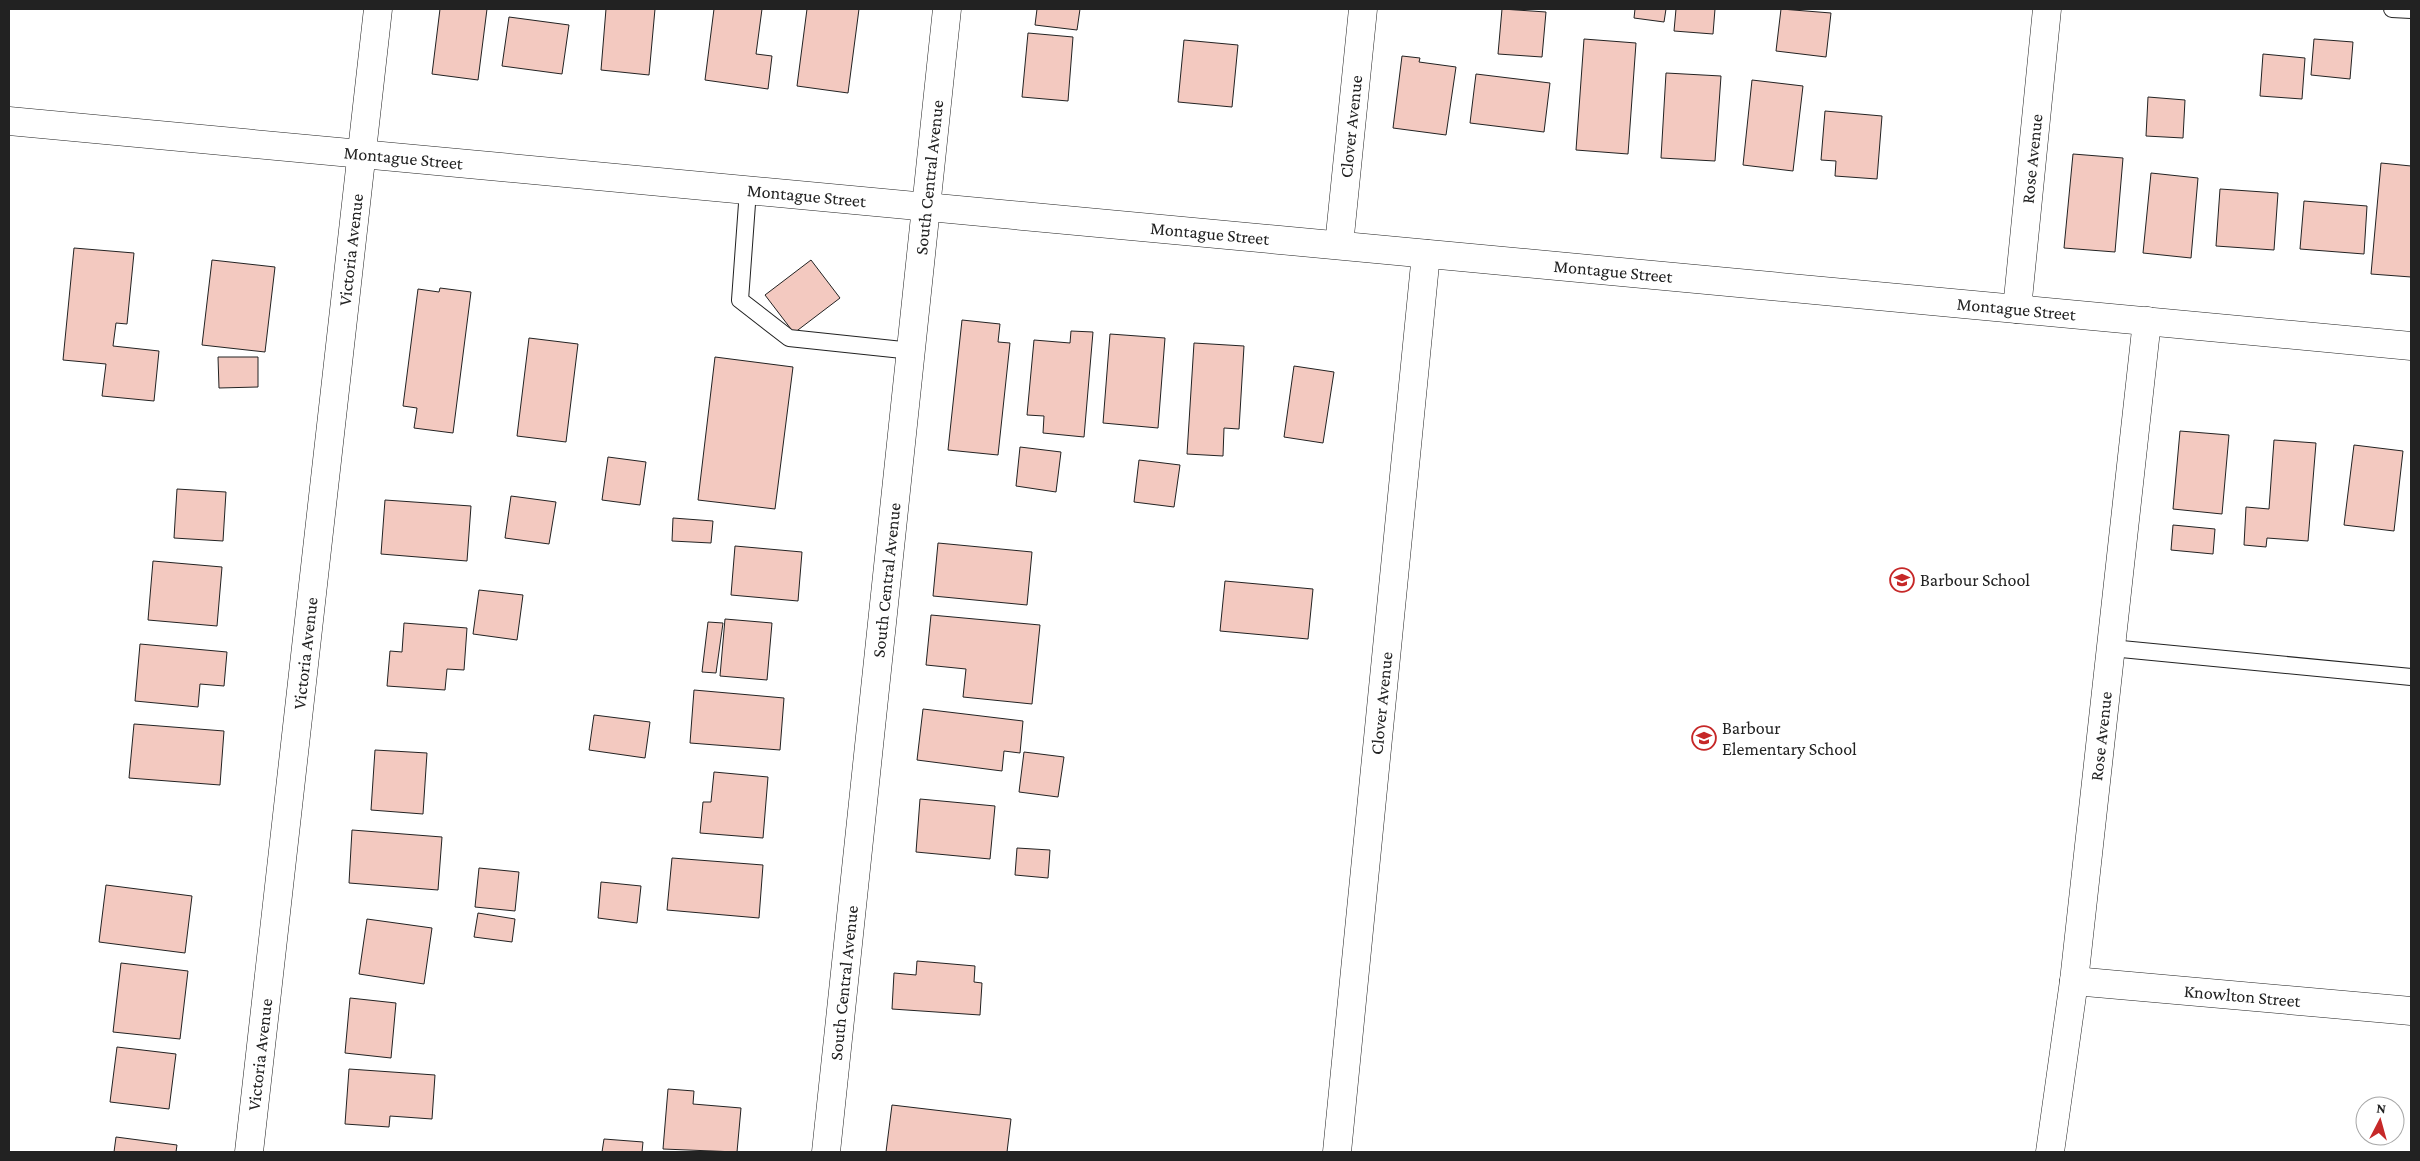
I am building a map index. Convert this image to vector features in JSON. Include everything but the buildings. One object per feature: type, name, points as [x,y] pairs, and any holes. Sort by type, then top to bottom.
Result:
[{"type":"street","name":"Victoria Avenue","points":[[249,1152],[378,9]]},
{"type":"street","name":"South Central Avenue","points":[[826,1152],[948,9]]},
{"type":"street","name":"Clover Avenue","points":[[1340,245],[1363,9]]},
{"type":"street","name":"Rose Avenue","points":[[2017,309],[2047,9]]},
{"type":"street","name":"Montague Street","points":[[9,121],[2411,346]]},
{"type":"street","name":"Clover Avenue","points":[[1337,1152],[1426,254]]},
{"type":"street","name":"Rose Avenue","points":[[2050,1152],[2074,981],[2147,321]]},
{"type":"street","name":"Knowlton Street","points":[[2074,981],[2411,1011]]},
{"type":"lane","points":[[2392,9],[2411,10]]},
{"type":"lane","points":[[748,190],[740,300],[789,338],[912,350]]},
{"type":"lane","points":[[2110,648],[2411,677]]},
{"type":"place","name":"Barbour School","points":[[1902,580]]},
{"type":"place","name":"Barbour Elementary School","points":[[1704,738]]}]
